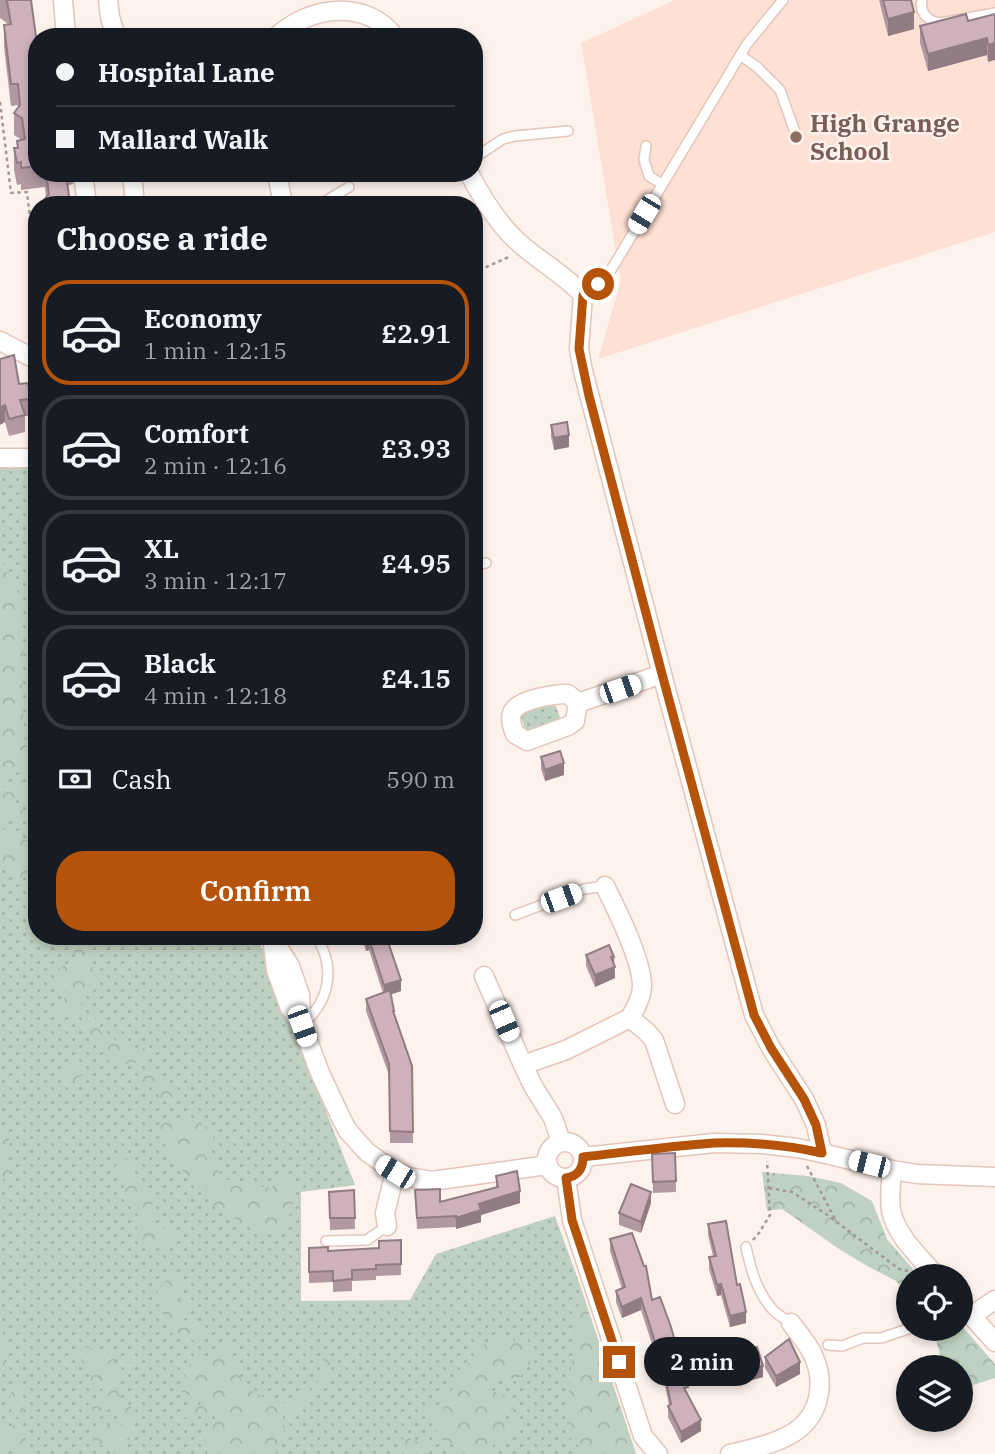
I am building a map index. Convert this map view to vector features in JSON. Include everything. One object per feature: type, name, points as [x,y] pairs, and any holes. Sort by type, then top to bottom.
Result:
[{"type":"street","points":[[62,0],[65,28]]},
{"type":"street","points":[[108,0],[113,28]]},
{"type":"street","points":[[287,28],[305,14],[339,2],[368,8],[378,14],[389,28]]},
{"type":"street","points":[[483,198],[489,209],[516,241],[573,283],[583,295],[579,349],[583,371],[754,1015],[771,1048],[804,1099],[816,1125],[814,1151]]},
{"type":"street","points":[[0,341],[28,355]]},
{"type":"street","points":[[0,458],[28,458]]},
{"type":"street","points":[[578,703],[662,674]]},
{"type":"street","points":[[523,1065],[566,1050],[631,1018],[636,1009],[641,993],[640,970],[606,886]]},
{"type":"street","points":[[273,945],[276,970],[289,1006],[302,1026],[320,1073],[348,1131],[367,1152],[395,1172],[432,1181],[548,1165]]},
{"type":"street","points":[[484,976],[533,1086],[553,1118],[561,1142]]},
{"type":"street","points":[[631,1018],[654,1040],[675,1104]]},
{"type":"street","points":[[561,1142],[573,1143],[583,1157],[581,1169],[577,1174],[566,1178],[554,1175],[548,1165],[548,1153],[561,1142]]},
{"type":"street","points":[[583,1157],[714,1143],[766,1144],[814,1151],[917,1174],[995,1177]]},
{"type":"street","points":[[892,1170],[890,1202],[895,1222],[926,1264]]},
{"type":"street","points":[[387,1226],[385,1213],[395,1172]]},
{"type":"street","points":[[566,1178],[572,1220],[643,1436],[657,1454]]},
{"type":"street","points":[[973,1308],[995,1300]]},
{"type":"street","points":[[973,1318],[995,1342]]},
{"type":"street","points":[[730,1454],[793,1433],[813,1413],[821,1387],[820,1350],[792,1323]]},
{"type":"lane","points":[[583,295],[611,270],[740,55],[783,0]]},
{"type":"lane","points":[[922,0],[923,13],[932,21],[940,23],[995,13]]},
{"type":"lane","points":[[740,55],[757,67],[779,90],[795,132]]},
{"type":"lane","points":[[483,152],[503,139],[515,136],[568,131]]},
{"type":"lane","points":[[646,146],[644,160],[649,176],[662,184]]},
{"type":"lane","points":[[334,196],[349,187]]},
{"type":"lane","points":[[515,915],[584,890],[606,886]]},
{"type":"lane","points":[[302,1026],[313,1016],[326,989],[327,962],[320,945]]},
{"type":"lane","points":[[326,1241],[367,1240],[387,1226]]},
{"type":"lane","points":[[746,1247],[755,1280],[763,1296],[774,1311],[792,1323]]},
{"type":"lane","points":[[820,1350],[863,1338],[881,1338],[896,1333]]},
{"type":"path","points":[[0,102],[11,193],[27,192],[28,201]]},
{"type":"path","points":[[483,269],[527,249]]},
{"type":"path","points":[[746,1247],[760,1233],[770,1215],[766,1144]]},
{"type":"path","points":[[814,1151],[806,1164],[836,1222]]},
{"type":"path","points":[[769,1188],[792,1192],[896,1267]]},
{"type":"shaded area","name":"High Grange School","points":[[675,0],[995,0],[995,232],[598,359],[621,281],[581,43]]},
{"type":"green space","points":[[0,464],[28,465],[28,945],[261,945],[355,1185],[301,1192],[301,1301],[410,1300],[436,1254],[555,1216],[636,1454],[0,1454]]},
{"type":"green space","points":[[2,557],[24,605],[17,629],[24,650],[18,670],[22,685],[28,771],[18,770],[0,776]]},
{"type":"green space","points":[[551,700],[561,720],[526,733],[520,714]]},
{"type":"green space","points":[[20,781],[28,783],[28,801],[17,795],[15,803],[27,815],[24,819],[10,814],[0,819],[0,788]]},
{"type":"green space","points":[[0,827],[28,840],[28,884],[26,877],[21,879],[8,867],[0,864]]},
{"type":"green space","points":[[73,945],[92,945],[94,950],[92,969],[98,981],[94,990],[82,999],[80,1010],[61,1018],[56,1016],[67,992],[60,986],[55,974],[63,965],[70,966],[75,958]]},
{"type":"green space","points":[[89,1014],[95,1014],[98,1026],[113,1042],[117,1038],[124,1039],[127,1050],[145,1048],[149,1053],[147,1059],[128,1064],[109,1061],[83,1026]]},
{"type":"green space","points":[[75,1062],[81,1063],[83,1071],[75,1081],[66,1084],[63,1077]]},
{"type":"green space","points":[[154,1071],[161,1083],[169,1082],[178,1091],[177,1102],[163,1100],[143,1083],[143,1072]]},
{"type":"green space","points":[[162,1120],[199,1122],[215,1133],[213,1139],[207,1142],[222,1179],[271,1188],[285,1176],[295,1178],[296,1192],[286,1226],[274,1235],[258,1232],[213,1205],[203,1182],[188,1178],[156,1131]]},
{"type":"green space","points":[[0,1130],[3,1130],[9,1139],[3,1159],[9,1171],[3,1180],[0,1180]]},
{"type":"green space","points":[[123,1153],[139,1183],[151,1191],[153,1209],[150,1221],[158,1229],[170,1227],[175,1235],[165,1245],[151,1247],[135,1235],[139,1221],[134,1202],[123,1195],[125,1180],[116,1166]]},
{"type":"green space","points":[[762,1172],[808,1176],[841,1183],[872,1201],[887,1239],[909,1264],[896,1264],[896,1281],[839,1249],[782,1209],[767,1211]]},
{"type":"green space","points":[[175,1270],[184,1285],[178,1296],[188,1305],[182,1314],[184,1320],[202,1324],[209,1330],[208,1337],[195,1341],[172,1333],[157,1290]]},
{"type":"green space","points":[[584,1298],[636,1454],[577,1454],[578,1445],[568,1436],[567,1417],[576,1308]]},
{"type":"green space","points":[[0,1316],[7,1347],[7,1366],[1,1371]]},
{"type":"green space","points":[[520,1335],[527,1338],[529,1366],[517,1380],[503,1377],[493,1380],[492,1390],[498,1394],[510,1395],[516,1401],[513,1409],[503,1413],[500,1420],[519,1424],[520,1432],[504,1443],[494,1444],[489,1451],[492,1454],[454,1454],[452,1444],[438,1438],[436,1420],[424,1411],[426,1407],[438,1414],[444,1411],[441,1399],[434,1393],[452,1391],[459,1374],[479,1346],[485,1344],[489,1347],[495,1344],[497,1339],[505,1338],[509,1345],[512,1345]]},
{"type":"green space","points":[[973,1339],[995,1364],[995,1378],[973,1385],[973,1355],[940,1355],[936,1341],[973,1341]]},
{"type":"green space","points":[[219,1346],[228,1346],[231,1359],[247,1387],[278,1403],[302,1397],[313,1389],[323,1371],[323,1349],[328,1349],[331,1360],[326,1381],[321,1391],[304,1406],[283,1414],[285,1438],[276,1454],[207,1454],[207,1441],[202,1436],[202,1430],[211,1427],[218,1415],[183,1418],[188,1409],[199,1406],[201,1402],[181,1391],[187,1384],[185,1373],[189,1371],[189,1364],[192,1361],[212,1359]]},
{"type":"green space","points":[[89,1347],[134,1358],[133,1363],[113,1360],[108,1365],[124,1377],[118,1381],[116,1388],[133,1411],[133,1418],[128,1423],[130,1439],[123,1442],[112,1437],[129,1454],[114,1454],[93,1441],[97,1426],[103,1424],[122,1429],[122,1421],[117,1410],[94,1412],[85,1400],[87,1393],[101,1403],[106,1400],[102,1388],[91,1382],[89,1370],[77,1355],[80,1350]]},
{"type":"green space","points":[[19,1386],[24,1410],[19,1418],[12,1413],[9,1400],[12,1388]]},
{"type":"green space","points":[[19,1423],[30,1454],[19,1454],[17,1451],[0,1452],[0,1432]]},
{"type":"green space","points":[[403,1438],[424,1442],[430,1454],[394,1453],[403,1449]]},
{"type":"building","points":[[31,0],[35,28],[28,28],[28,167],[21,168],[21,162],[17,163],[14,148],[18,148],[17,141],[25,139],[22,118],[14,113],[20,105],[18,84],[11,84],[4,25],[11,24],[7,1]]},
{"type":"building","points":[[883,0],[911,0],[914,12],[888,19]]},
{"type":"building","points":[[966,14],[968,21],[995,14],[995,43],[988,45],[987,38],[928,54],[920,26]]},
{"type":"building","points":[[47,182],[67,182],[69,196],[47,196]]},
{"type":"building","points":[[14,355],[19,384],[28,383],[28,399],[20,400],[25,415],[9,419],[5,405],[0,408],[0,359]]},
{"type":"building","points":[[567,422],[569,435],[554,438],[551,425]]},
{"type":"building","points":[[560,751],[564,763],[545,770],[541,757]]},
{"type":"building","points":[[371,945],[389,945],[401,980],[384,985]]},
{"type":"building","points":[[609,945],[615,967],[595,975],[586,955]]},
{"type":"building","points":[[390,990],[393,1011],[412,1066],[413,1132],[390,1131],[389,1064],[366,999]]},
{"type":"building","points":[[675,1153],[676,1181],[653,1182],[652,1154]]},
{"type":"building","points":[[517,1171],[520,1191],[479,1204],[481,1210],[456,1218],[417,1218],[415,1190],[440,1189],[440,1202],[498,1187],[496,1176]]},
{"type":"building","points":[[631,1184],[651,1192],[641,1222],[619,1213]]},
{"type":"building","points":[[354,1190],[355,1218],[330,1218],[329,1192]]},
{"type":"building","points":[[726,1221],[737,1285],[740,1284],[746,1312],[730,1316],[721,1284],[717,1285],[709,1257],[716,1256],[708,1224]]},
{"type":"building","points":[[632,1233],[646,1266],[652,1300],[660,1297],[671,1327],[688,1387],[684,1388],[701,1420],[681,1432],[668,1406],[671,1404],[664,1370],[641,1298],[622,1307],[616,1291],[625,1287],[610,1239]]},
{"type":"building","points":[[401,1240],[401,1264],[352,1270],[352,1279],[333,1281],[333,1271],[309,1272],[309,1248],[328,1247],[328,1251],[379,1248],[379,1241]]},
{"type":"building","points":[[789,1339],[800,1362],[776,1376],[765,1357]]},
{"type":"building","points":[[757,1347],[763,1366],[737,1372],[733,1353]]},
{"type":"place","name":"High Grange School","points":[[796,137]]},
{"type":"route","points":[[598,284],[583,295],[580,331],[579,349],[589,396],[754,1015],[771,1048],[804,1099],[816,1125],[822,1153],[762,1144],[714,1143],[583,1157],[581,1169],[577,1174],[566,1178],[572,1220],[619,1362]]}]
